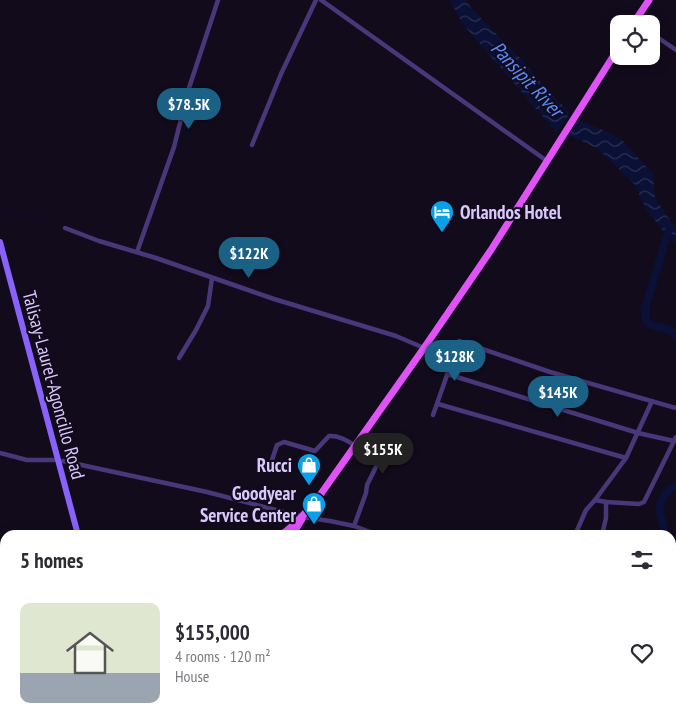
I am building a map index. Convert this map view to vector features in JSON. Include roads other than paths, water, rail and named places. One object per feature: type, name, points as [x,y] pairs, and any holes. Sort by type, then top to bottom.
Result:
[{"type":"main road","points":[[640,15],[649,0]]},
{"type":"main road","points":[[292,530],[424,348],[491,250],[610,61]]},
{"type":"main road","name":"Talisay-Laurel-Agoncillo Road","points":[[0,242],[77,530]]},
{"type":"street","points":[[137,252],[174,147],[188,91],[218,0]]},
{"type":"street","points":[[252,145],[281,74],[316,0]]},
{"type":"street","points":[[321,0],[547,161]]},
{"type":"street","points":[[660,39],[676,50]]},
{"type":"street","points":[[65,228],[274,299],[396,336],[424,348]]},
{"type":"street","points":[[180,358],[208,306],[212,278]]},
{"type":"street","points":[[433,415],[459,341],[550,372],[676,408]]},
{"type":"street","points":[[447,374],[638,433],[675,439],[662,462],[647,499],[644,502],[639,504],[595,500]]},
{"type":"street","points":[[577,530],[586,510],[626,458],[652,401]]},
{"type":"street","points":[[438,404],[626,458]]},
{"type":"street","points":[[272,460],[277,445],[284,442],[315,451],[332,435],[376,452],[378,463],[367,484],[366,493],[354,526]]},
{"type":"street","points":[[0,453],[27,460],[54,460]]},
{"type":"street","points":[[63,461],[207,492],[365,530]]},
{"type":"street","points":[[603,530],[606,518],[606,502]]},
{"type":"water","name":"Pansipit River","points":[[450,0],[466,0],[471,8],[523,61],[547,90],[578,120],[622,140],[653,174],[655,198],[676,229],[676,245],[673,239],[662,237],[664,232],[646,209],[635,185],[613,163],[599,150],[578,139],[556,132],[462,23]]},
{"type":"waterway","points":[[0,207],[54,224]]},
{"type":"waterway","points":[[668,232],[647,302],[645,316],[647,322],[651,325],[668,329],[676,334]]},
{"type":"waterway","points":[[664,530],[660,513],[661,501],[676,486]]},
{"type":"place","name":"Orlandos Hotel","points":[[442,233]]},
{"type":"place","name":"Rucci","points":[[309,486]]},
{"type":"place","name":"Goodyear Service Center","points":[[314,525]]}]
